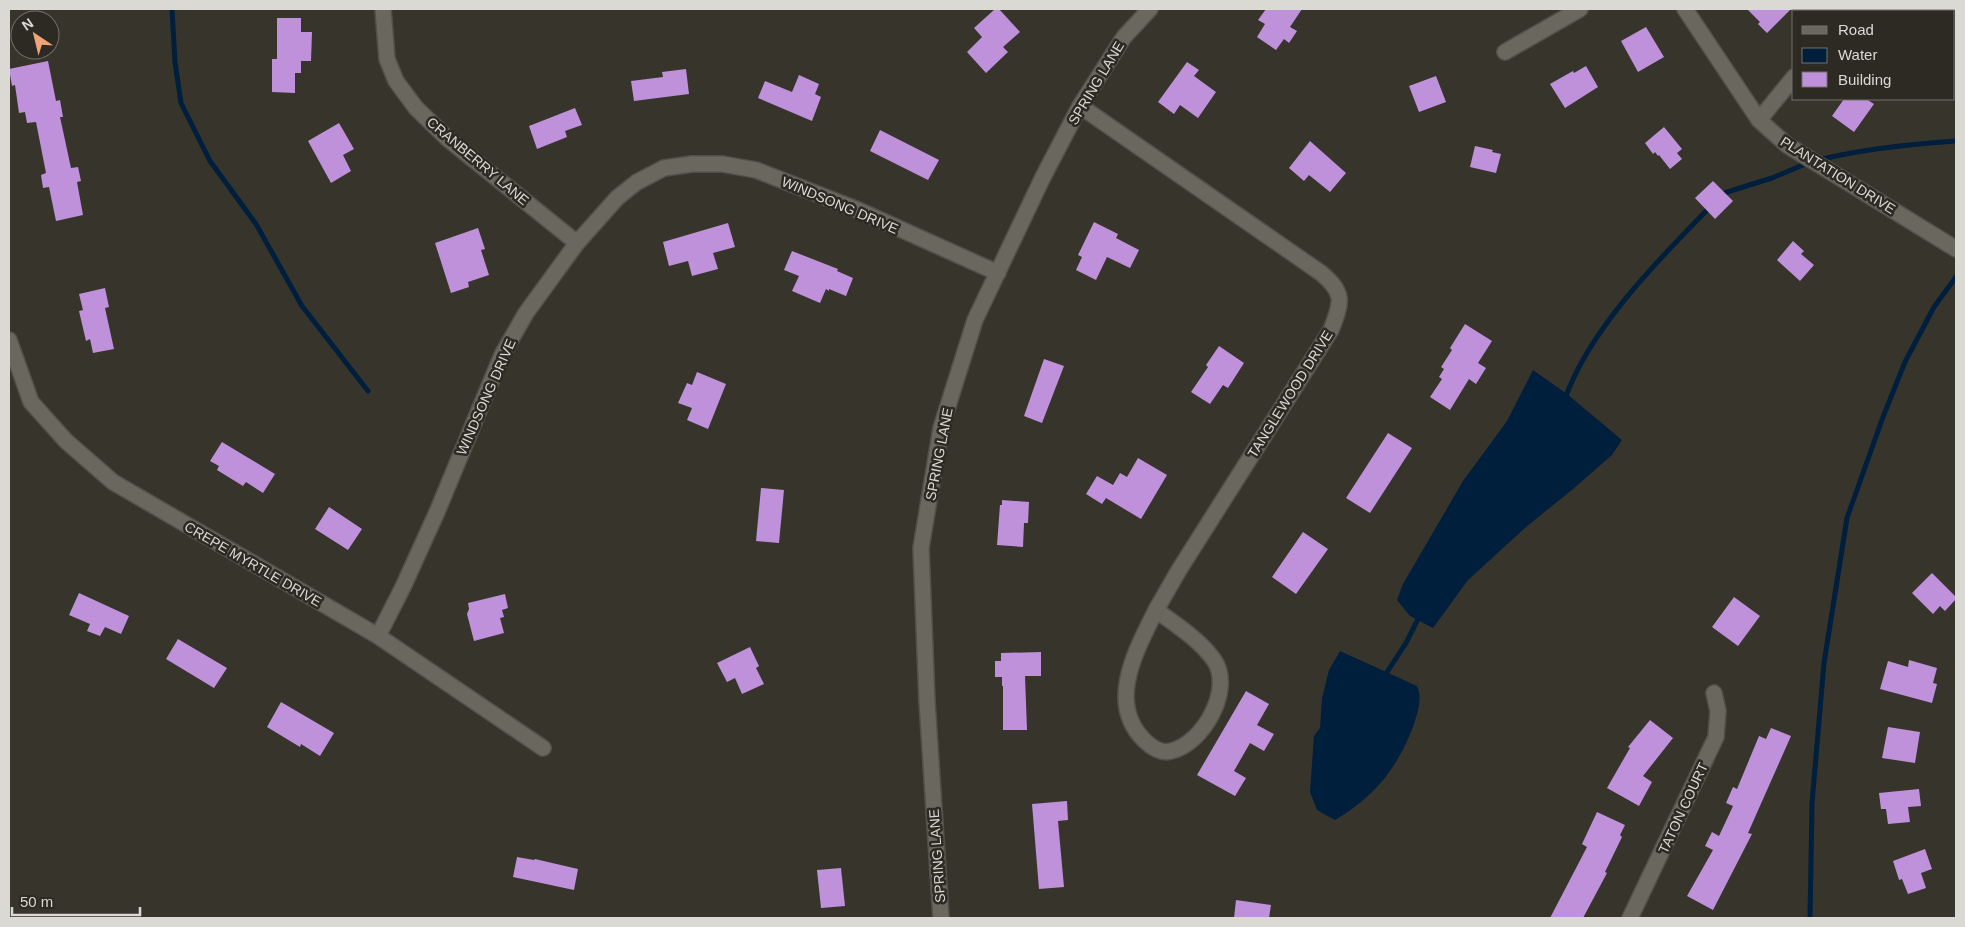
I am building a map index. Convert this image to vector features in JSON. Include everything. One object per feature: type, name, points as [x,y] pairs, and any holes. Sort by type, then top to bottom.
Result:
[{"type":"street","name":"CRANBERRY LANE","points":[[383,9],[387,59],[396,81],[416,108],[448,139],[577,243]]},
{"type":"street","name":"SPRING LANE","points":[[941,918],[927,701],[921,548],[941,428],[975,320],[1044,177],[1080,106],[1124,36],[1150,9]]},
{"type":"street","points":[[1505,52],[1580,9]]},
{"type":"street","name":"PLANTATION DRIVE","points":[[1685,9],[1759,120],[1787,145],[1956,249]]},
{"type":"street","points":[[1759,120],[1792,79]]},
{"type":"street","name":"TANGLEWOOD DRIVE","points":[[1080,106],[1321,273],[1334,285],[1340,297],[1338,314],[1331,330],[1179,570],[1156,610],[1135,653],[1126,682],[1129,716],[1136,731],[1154,749],[1170,752],[1191,741],[1208,724],[1217,703],[1220,680],[1215,661],[1197,641],[1156,610]]},
{"type":"street","name":"WINDSONG DRIVE","points":[[378,636],[403,588],[437,512],[502,355],[526,312],[577,243],[616,198],[637,182],[664,168],[692,164],[722,164],[756,170],[858,210],[998,273]]},
{"type":"street","name":"CREPE MYRTLE DRIVE","points":[[9,340],[31,402],[66,441],[113,482],[378,636],[543,748]]},
{"type":"street","name":"TATON COURT","points":[[1630,918],[1716,737],[1718,711],[1714,693]]},
{"type":"water","points":[[1533,370],[1567,394],[1622,440],[1612,455],[1526,527],[1468,580],[1433,628],[1410,616],[1397,600],[1403,584],[1463,481],[1507,421]]},
{"type":"water","points":[[1340,651],[1417,686],[1419,701],[1413,727],[1399,756],[1383,781],[1362,801],[1335,820],[1317,810],[1310,792],[1314,736],[1320,728],[1322,698],[1329,670]]},
{"type":"building","points":[[995,9],[999,9],[1020,32],[1003,47],[1008,52],[986,73],[967,52],[982,37],[974,28]]},
{"type":"building","points":[[1266,9],[1302,9],[1290,27],[1297,31],[1289,43],[1284,39],[1276,50],[1257,37],[1265,24],[1258,20]]},
{"type":"building","points":[[1747,9],[1791,9],[1767,33],[1758,24],[1760,22]]},
{"type":"building","points":[[277,18],[301,18],[301,32],[312,32],[311,61],[301,61],[301,73],[295,73],[295,93],[272,92],[272,59],[277,59]]},
{"type":"building","points":[[1646,27],[1664,57],[1638,72],[1621,41]]},
{"type":"building","points":[[48,61],[56,101],[60,100],[63,117],[60,117],[71,168],[78,167],[81,181],[77,182],[83,215],[56,221],[49,187],[43,188],[41,175],[46,173],[36,122],[27,123],[25,112],[19,113],[15,85],[12,86],[9,69]]},
{"type":"building","points":[[1187,62],[1199,70],[1194,76],[1216,92],[1198,118],[1180,105],[1174,114],[1158,102]]},
{"type":"building","points":[[1586,66],[1598,87],[1565,108],[1550,84]]},
{"type":"building","points":[[686,69],[689,94],[634,101],[631,81],[663,77],[662,72]]},
{"type":"building","points":[[799,75],[819,84],[815,94],[821,97],[812,121],[758,98],[765,81],[792,92]]},
{"type":"building","points":[[1436,76],[1446,102],[1419,112],[1409,86]]},
{"type":"building","points":[[1843,100],[1868,100],[1874,104],[1854,132],[1832,116]]},
{"type":"building","points":[[575,108],[582,125],[565,131],[567,137],[537,149],[529,126]]},
{"type":"building","points":[[339,123],[354,149],[343,155],[351,171],[331,183],[308,141]]},
{"type":"building","points":[[1664,127],[1682,149],[1677,153],[1682,159],[1670,169],[1659,155],[1655,152],[1653,154],[1645,143]]},
{"type":"building","points":[[880,130],[939,160],[928,180],[870,151]]},
{"type":"building","points":[[1310,141],[1346,173],[1330,192],[1309,175],[1304,181],[1289,168]]},
{"type":"building","points":[[1475,146],[1501,154],[1496,173],[1470,167]]},
{"type":"building","points":[[1713,181],[1733,201],[1715,219],[1695,198]]},
{"type":"building","points":[[1094,222],[1118,234],[1116,238],[1139,250],[1130,268],[1107,257],[1096,280],[1076,270],[1082,257],[1078,255]]},
{"type":"building","points":[[728,223],[735,247],[713,253],[718,269],[692,276],[688,261],[669,266],[663,242]]},
{"type":"building","points":[[478,228],[485,249],[481,250],[489,275],[468,282],[469,287],[451,293],[435,243]]},
{"type":"building","points":[[1793,241],[1804,251],[1801,254],[1814,265],[1800,281],[1777,260]]},
{"type":"building","points":[[792,251],[838,269],[837,271],[853,278],[846,296],[826,289],[820,303],[792,291],[799,276],[784,270]]},
{"type":"building","points":[[105,288],[109,307],[105,308],[114,349],[93,353],[90,339],[86,341],[79,311],[83,310],[79,294]]},
{"type":"building","points":[[1465,324],[1492,341],[1478,363],[1486,368],[1476,384],[1469,379],[1450,410],[1430,397],[1442,379],[1439,377],[1444,369],[1441,367],[1452,350],[1450,348]]},
{"type":"building","points":[[1219,346],[1244,363],[1228,388],[1223,385],[1210,404],[1191,392],[1208,367],[1206,365]]},
{"type":"building","points":[[1044,359],[1064,366],[1042,423],[1024,416]]},
{"type":"building","points":[[697,372],[726,384],[708,429],[687,420],[692,408],[678,403],[687,383],[692,385]]},
{"type":"building","points":[[1388,433],[1412,448],[1370,513],[1346,498]]},
{"type":"building","points":[[222,442],[275,474],[263,493],[246,482],[243,486],[217,470],[219,466],[210,461]]},
{"type":"building","points":[[1138,458],[1167,475],[1141,519],[1106,498],[1102,504],[1086,494],[1097,476],[1113,485],[1120,473],[1127,477]]},
{"type":"building","points":[[761,488],[784,490],[779,543],[756,541]]},
{"type":"building","points":[[1002,500],[1029,502],[1028,523],[1024,523],[1023,547],[997,545]]},
{"type":"building","points":[[329,507],[362,529],[348,550],[315,529]]},
{"type":"building","points":[[1303,532],[1328,549],[1296,594],[1272,577]]},
{"type":"building","points":[[1932,573],[1956,597],[1945,611],[1940,606],[1933,614],[1912,593]]},
{"type":"building","points":[[79,593],[129,616],[121,634],[105,627],[100,636],[87,631],[90,624],[69,615]]},
{"type":"building","points":[[505,594],[508,608],[502,610],[504,617],[500,618],[504,633],[474,641],[467,614],[469,609],[468,603]]},
{"type":"building","points":[[1734,597],[1760,616],[1738,646],[1712,627]]},
{"type":"building","points":[[178,639],[227,668],[214,688],[166,659]]},
{"type":"building","points":[[750,647],[759,666],[756,668],[764,684],[742,694],[735,678],[727,682],[717,663]]},
{"type":"building","points":[[1041,652],[1041,676],[1025,676],[1027,730],[1003,730],[1002,677],[995,677],[995,661],[1001,661],[1001,653]]},
{"type":"building","points":[[1909,660],[1937,668],[1933,683],[1937,684],[1932,703],[1880,689],[1888,661],[1908,667]]},
{"type":"building","points":[[1246,691],[1269,704],[1257,725],[1274,734],[1264,751],[1250,743],[1234,771],[1246,778],[1235,796],[1197,775]]},
{"type":"building","points":[[281,702],[334,733],[320,756],[301,744],[300,747],[267,727]]},
{"type":"building","points":[[1650,720],[1673,738],[1643,776],[1652,782],[1639,806],[1607,788],[1630,748],[1628,747]]},
{"type":"building","points":[[1888,727],[1920,732],[1915,763],[1882,758]]},
{"type":"building","points":[[1771,728],[1791,736],[1748,833],[1752,834],[1713,910],[1687,896],[1713,850],[1705,846],[1712,832],[1719,836],[1733,806],[1726,803],[1733,787],[1737,789],[1759,736],[1766,739]]},
{"type":"building","points":[[1919,789],[1921,806],[1908,807],[1910,822],[1888,824],[1886,809],[1881,809],[1879,793]]},
{"type":"building","points":[[1067,801],[1068,820],[1058,821],[1064,887],[1039,889],[1032,804]]},
{"type":"building","points":[[1597,812],[1625,825],[1620,835],[1622,837],[1605,872],[1607,873],[1583,918],[1550,918],[1587,847],[1582,844]]},
{"type":"building","points":[[1925,849],[1932,869],[1921,873],[1926,888],[1908,894],[1902,879],[1899,880],[1893,861]]},
{"type":"building","points":[[517,857],[535,859],[578,869],[574,890],[513,877]]},
{"type":"building","points":[[841,868],[845,906],[821,908],[817,870]]},
{"type":"building","points":[[1236,900],[1271,905],[1269,918],[1234,918]]},
{"type":"waterway","points":[[172,9],[175,62],[181,103],[210,161],[256,224],[302,306],[368,391]]},
{"type":"waterway","points":[[1818,160],[1887,148],[1956,141]]},
{"type":"waterway","points":[[1720,196],[1724,193],[1772,178],[1810,162]]},
{"type":"waterway","points":[[1565,399],[1576,373],[1608,321],[1649,271],[1711,206]]},
{"type":"waterway","points":[[1810,918],[1812,803],[1824,663],[1847,518],[1905,362],[1934,307],[1956,277]]},
{"type":"waterway","points":[[1385,678],[1420,615]]}]
